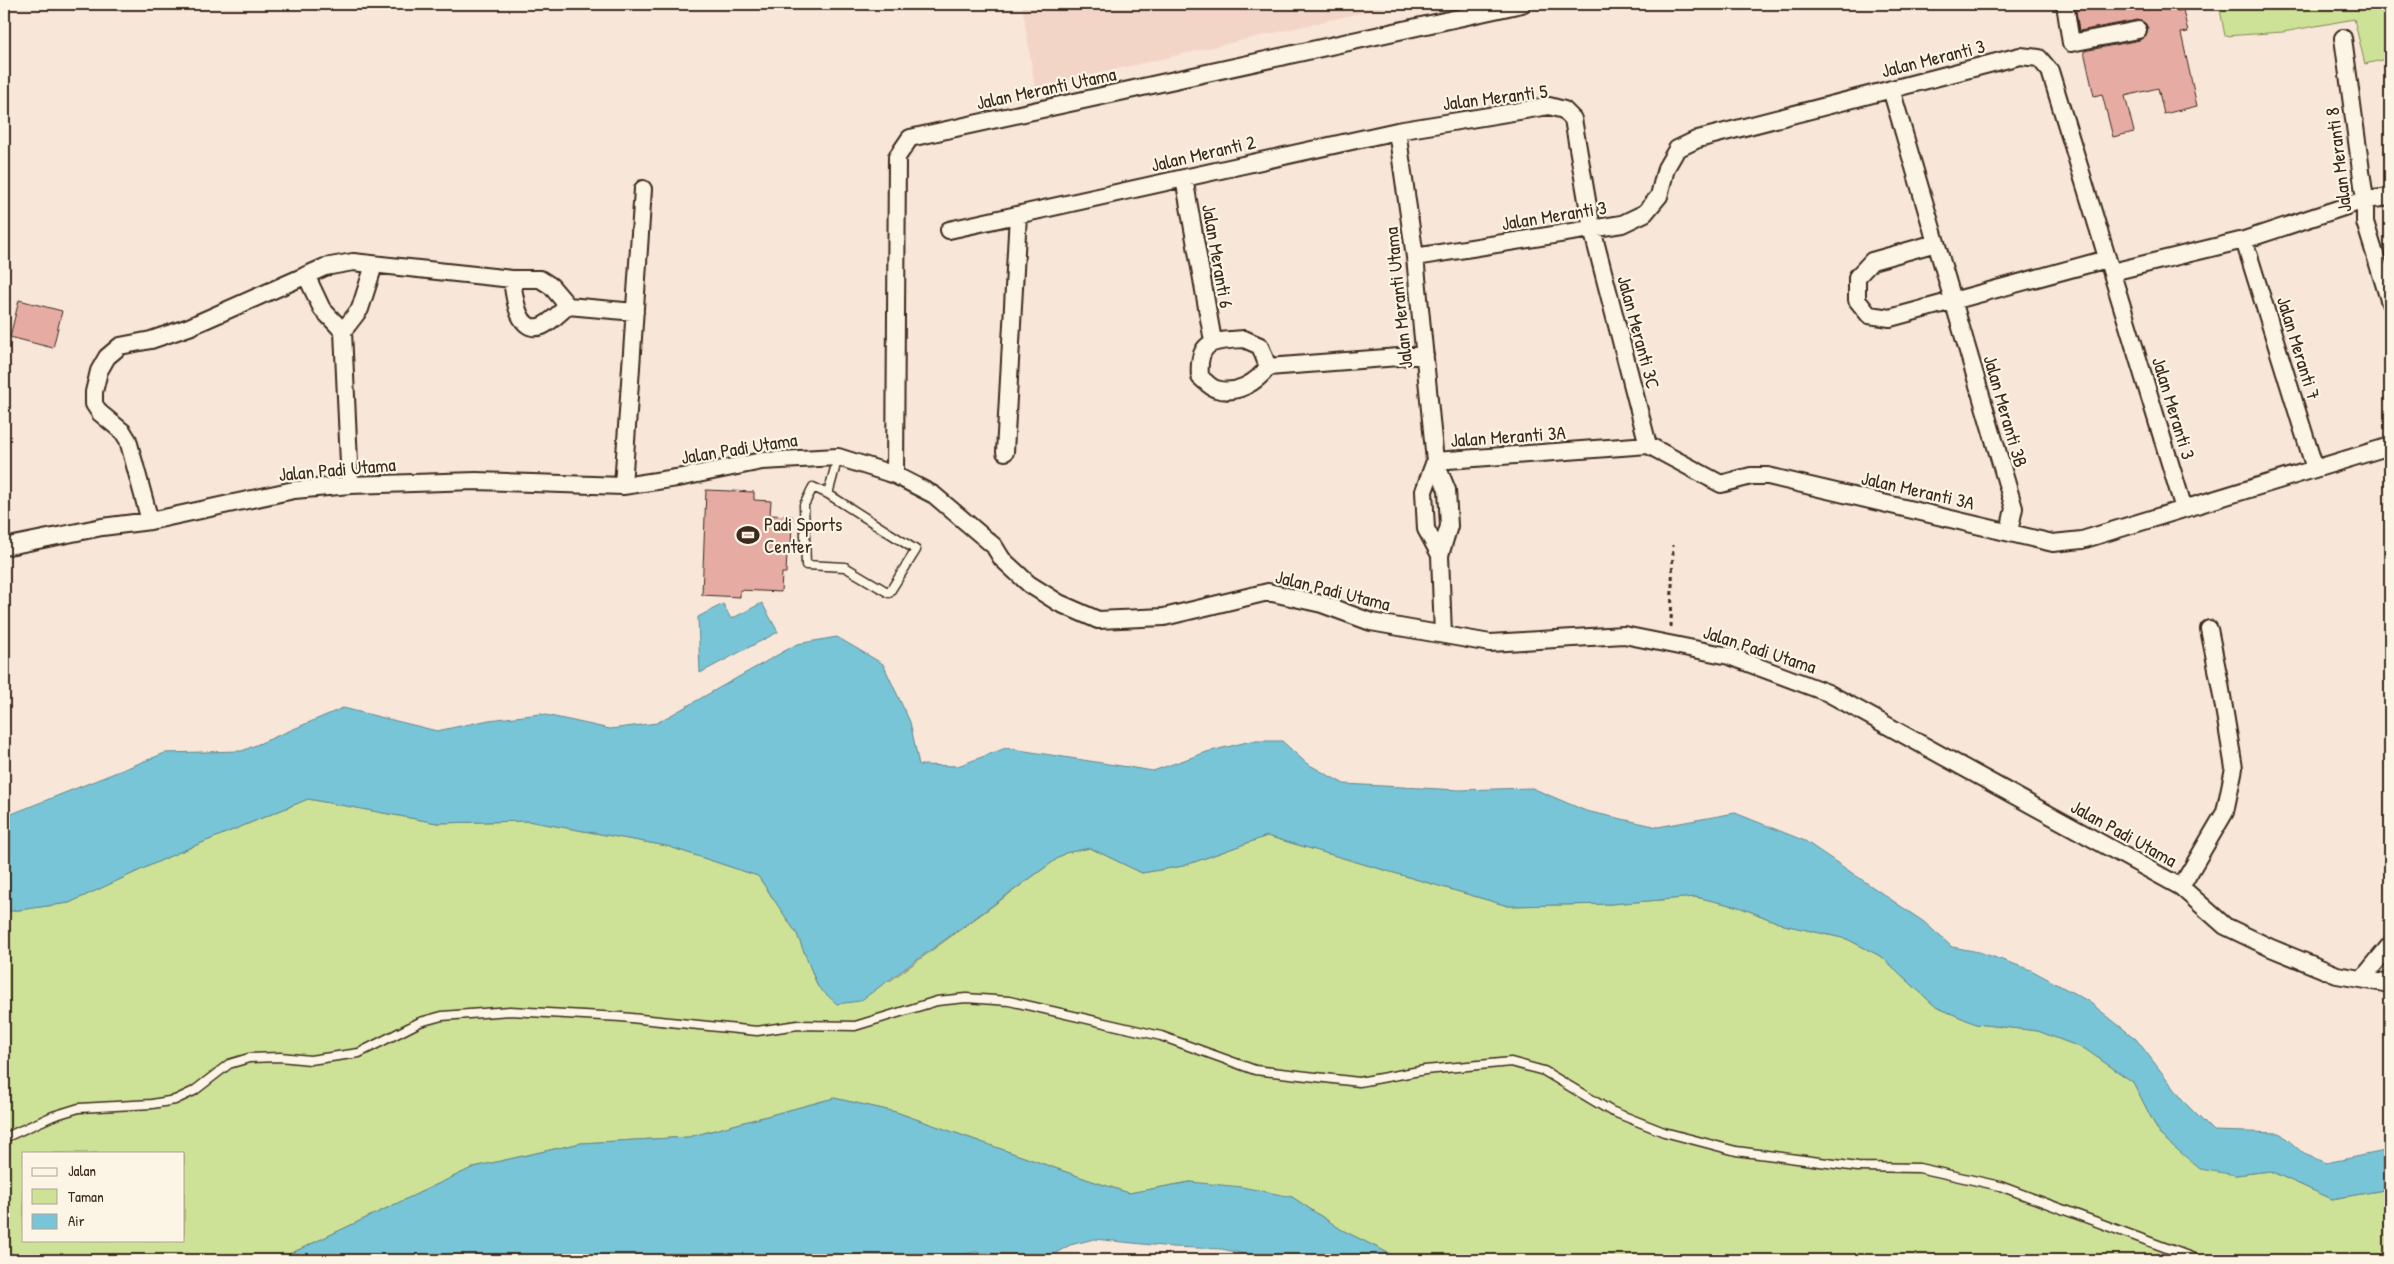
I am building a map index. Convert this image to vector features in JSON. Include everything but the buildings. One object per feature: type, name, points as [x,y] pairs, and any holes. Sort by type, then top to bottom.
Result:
[{"type":"street","name":"Jalan Meranti Utama","points":[[895,475],[897,157],[910,138],[1522,4]]},
{"type":"street","points":[[2065,4],[2071,42],[2138,30]]},
{"type":"street","name":"Jalan Meranti 8","points":[[2343,38],[2365,200],[2365,222],[2390,303]]},
{"type":"street","name":"Jalan Meranti 3","points":[[1415,257],[1622,224],[1646,212],[1659,196],[1666,168],[1677,148],[1698,139],[2020,56],[2039,58],[2050,70],[2184,509]]},
{"type":"street","name":"Jalan Meranti 3B","points":[[1891,89],[2014,508],[2009,532]]},
{"type":"street","name":"Jalan Meranti 5","points":[[1397,131],[1549,106],[1564,110],[1572,119],[1592,229]]},
{"type":"street","name":"Jalan Meranti Utama","points":[[1397,131],[1415,257],[1435,461],[1448,490],[1449,526],[1440,555],[1443,636]]},
{"type":"street","name":"Jalan Meranti 2","points":[[949,230],[1397,131]]},
{"type":"street","name":"Jalan Meranti 6","points":[[1184,178],[1213,341]]},
{"type":"street","points":[[623,486],[643,189]]},
{"type":"street","points":[[1936,243],[1872,261],[1857,277],[1857,300],[1869,315],[1890,318],[1953,301],[2110,266],[2244,240],[2365,200],[2390,197]]},
{"type":"street","points":[[1005,452],[1018,215]]},
{"type":"street","name":"Jalan Meranti 3C","points":[[1592,229],[1648,445]]},
{"type":"street","name":"Jalan Meranti 7","points":[[2244,240],[2316,469]]},
{"type":"street","points":[[150,521],[128,440],[123,432],[100,413],[94,404],[94,392],[99,371],[107,357],[120,346],[151,340],[189,326],[325,267],[347,263],[512,279],[540,279],[551,286],[568,306]]},
{"type":"street","points":[[350,485],[343,331],[360,309],[374,265]]},
{"type":"street","points":[[306,275],[322,309],[343,331]]},
{"type":"street","points":[[512,279],[516,307],[524,323],[534,327],[543,325],[568,306],[635,312]]},
{"type":"street","points":[[1268,367],[1260,346],[1244,339],[1213,341],[1203,349],[1199,362],[1200,377],[1214,389],[1234,391],[1258,380],[1268,367],[1425,355]]},
{"type":"street","name":"Jalan Meranti 3A","points":[[1435,461],[1648,445],[1721,484],[1751,476],[1768,476],[2053,543],[2082,540],[2390,446]]},
{"type":"street","name":"Jalan Padi Utama","points":[[4,547],[102,528],[150,521],[294,490],[350,485],[476,481],[623,486],[683,477],[762,461],[838,457],[895,475],[934,495],[994,546],[1002,559],[1029,584],[1059,603],[1098,620],[1164,617],[1268,592],[1322,604],[1371,622],[1490,643],[1624,634],[1729,656],[1828,693],[2181,887],[2225,926],[2336,975],[2390,984]]},
{"type":"street","name":"Jalan Meranti Utama","points":[[1435,461],[1424,491],[1426,529],[1440,555]]},
{"type":"street","points":[[2181,887],[2225,812],[2234,768],[2220,684],[2208,629]]},
{"type":"street","points":[[2362,979],[2390,946]]},
{"type":"lane","points":[[828,494],[838,457]]},
{"type":"lane","points":[[814,487],[828,494],[916,550],[889,592],[845,567],[806,565],[804,505],[814,487]]},
{"type":"lane","points":[[4,1138],[52,1116],[79,1108],[152,1104],[175,1100],[194,1091],[229,1064],[249,1058],[280,1057],[310,1060],[359,1053],[420,1022],[442,1016],[510,1011],[621,1017],[757,1030],[798,1025],[855,1026],[937,1001],[966,998],[1009,1001],[1161,1036],[1255,1070],[1350,1082],[1425,1070],[1511,1062],[1544,1071],[1611,1111],[1664,1132],[1736,1152],[1858,1167],[1919,1168],[2000,1186],[2200,1260]]},
{"type":"path","points":[[1670,643],[1673,545]]},
{"type":"shaded area","points":[[1022,4],[1399,4],[1035,88]]},
{"type":"green space","points":[[2219,4],[2390,4],[2390,58],[2365,64],[2354,19],[2283,32],[2225,36]]},
{"type":"green space","points":[[308,799],[437,823],[528,821],[667,846],[758,876],[797,934],[818,987],[890,981],[1065,853],[1090,848],[1142,873],[1183,866],[1267,836],[1508,906],[1611,904],[1696,897],[1739,907],[1784,925],[1847,939],[1882,957],[1936,1007],[1976,1024],[2038,1031],[2085,1049],[2133,1082],[2160,1135],[2236,1175],[2270,1171],[2332,1199],[2390,1189],[2390,1260],[1402,1260],[1342,1230],[1292,1197],[1190,1182],[1129,1193],[896,1112],[834,1098],[689,1137],[581,1143],[474,1167],[277,1260],[4,1260],[4,912],[69,903],[175,854]]},
{"type":"water","points":[[762,603],[778,632],[700,673],[698,617],[723,604],[731,619]]},
{"type":"water","points":[[837,637],[883,664],[910,722],[919,765],[958,766],[1006,748],[1153,771],[1207,752],[1251,741],[1282,741],[1306,763],[1344,784],[1459,790],[1532,788],[1586,811],[1658,827],[1735,813],[1805,841],[1924,922],[1952,947],[1979,952],[2031,970],[2088,1001],[2136,1039],[2186,1104],[2213,1131],[2280,1133],[2304,1154],[2326,1163],[2390,1150],[2390,1189],[2332,1199],[2270,1171],[2236,1175],[2200,1169],[2160,1135],[2133,1082],[2085,1049],[2038,1031],[1976,1024],[1936,1007],[1882,957],[1847,939],[1784,925],[1739,907],[1696,897],[1611,904],[1508,906],[1267,836],[1183,866],[1142,873],[1090,848],[1065,853],[860,1001],[837,1004],[818,987],[797,934],[758,876],[667,846],[528,821],[437,823],[308,799],[175,854],[69,903],[4,912],[4,817],[165,753],[242,751],[343,708],[437,731],[489,720],[541,714],[610,729],[657,723],[797,644]]},
{"type":"water","points":[[834,1098],[896,1112],[1129,1193],[1190,1182],[1242,1187],[1292,1197],[1342,1230],[1402,1260],[1272,1260],[1222,1249],[1172,1247],[1094,1239],[1070,1245],[1047,1258],[974,1252],[946,1260],[277,1260],[474,1167],[581,1143],[689,1137]]},
{"type":"place","name":"Padi Sports Center","points":[[748,535]]}]
